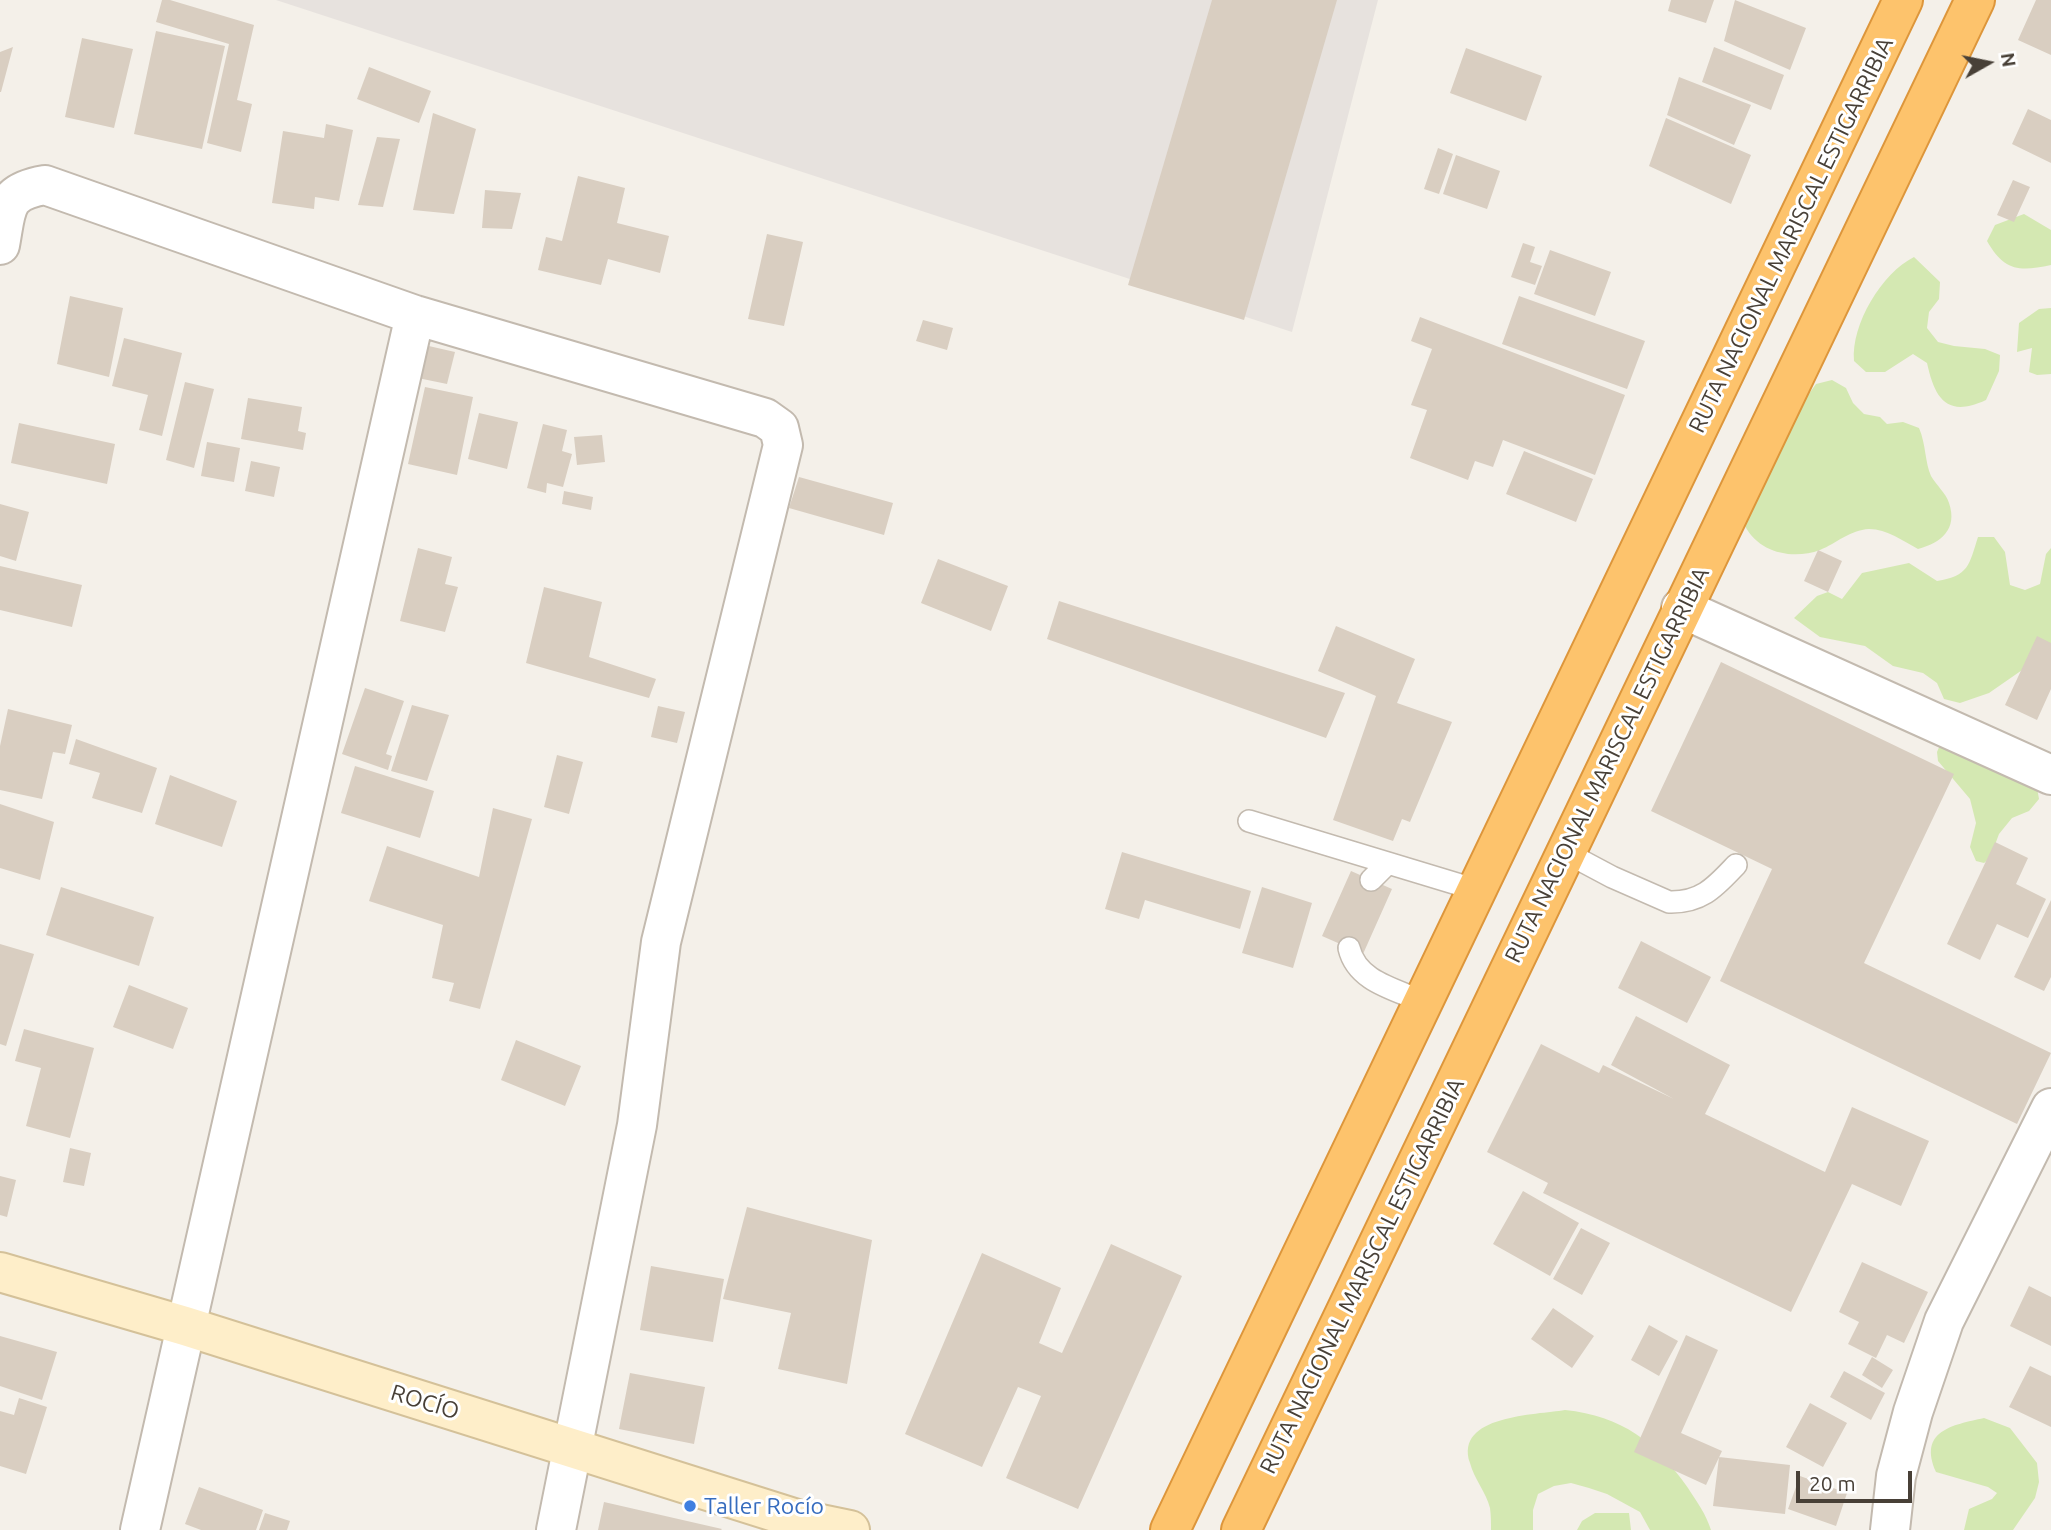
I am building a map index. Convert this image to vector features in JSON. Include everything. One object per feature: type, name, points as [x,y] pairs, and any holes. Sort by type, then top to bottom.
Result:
[{"type":"highway","name":"RUTA NACIONAL MARISCAL ESTIGARRIBIA","points":[[1170,1530],[1903,0]]},
{"type":"highway","name":"RUTA NACIONAL MARISCAL ESTIGARRIBIA","points":[[1241,1530],[1975,0]]},
{"type":"main road","name":"ROCÍO","points":[[0,1272],[185,1326],[797,1519],[850,1530]]},
{"type":"street","points":[[0,245],[8,203],[24,189],[45,185],[415,315],[765,418],[779,428],[783,445],[661,942],[636,1125],[556,1530]]},
{"type":"street","points":[[139,1530],[415,315]]},
{"type":"street","points":[[1681,608],[2051,775]]},
{"type":"street","points":[[1890,1530],[1896,1476],[1913,1412],[1944,1321],[2051,1108]]},
{"type":"lane","points":[[1249,821],[1477,890]]},
{"type":"lane","points":[[1565,852],[1612,877],[1670,902],[1709,893],[1736,865]]},
{"type":"lane","points":[[1371,880],[1388,863]]},
{"type":"lane","points":[[1349,948],[1352,962],[1365,976],[1424,1002]]},
{"type":"shaded area","points":[[276,0],[1378,0],[1292,332]]},
{"type":"green space","points":[[2024,214],[2051,230],[2051,265],[2013,267],[1993,251],[1987,241],[1995,225]]},
{"type":"green space","points":[[1914,257],[1940,282],[1939,299],[1929,312],[1927,328],[1938,342],[1985,349],[2000,355],[1999,371],[1986,400],[1961,407],[1945,402],[1934,386],[1927,363],[1913,354],[1885,372],[1866,372],[1854,361],[1858,331],[1871,301],[1891,275]]},
{"type":"green space","points":[[2051,308],[2051,374],[2037,375],[2029,372],[2032,348],[2017,352],[2019,323],[2039,309]]},
{"type":"green space","points":[[1832,380],[1846,388],[1853,403],[1864,414],[1880,417],[1887,424],[1903,422],[1919,428],[1931,476],[1946,496],[1951,512],[1946,534],[1934,543],[1918,549],[1888,533],[1869,529],[1850,534],[1820,550],[1788,554],[1759,543],[1745,526],[1737,494],[1816,384]]},
{"type":"green space","points":[[1978,537],[1994,537],[2005,552],[2010,585],[2025,590],[2040,584],[2046,554],[2051,548],[2051,650],[1989,693],[1960,703],[1944,699],[1937,683],[1923,673],[1893,666],[1865,646],[1820,637],[1794,618],[1817,596],[1828,592],[1842,599],[1862,573],[1909,563],[1937,581],[1956,576],[1970,562]]},
{"type":"green space","points":[[1943,738],[2033,765],[2039,799],[2029,811],[2012,818],[1999,834],[1990,858],[1984,863],[1976,861],[1970,847],[1976,823],[1970,799],[1938,761],[1937,752]]},
{"type":"green space","points":[[1565,1410],[1604,1418],[1621,1425],[1650,1445],[1688,1488],[1711,1530],[1650,1530],[1640,1512],[1607,1494],[1571,1483],[1554,1486],[1538,1494],[1533,1510],[1533,1530],[1491,1530],[1490,1508],[1470,1463],[1468,1447],[1474,1435],[1485,1426],[1501,1420]]},
{"type":"green space","points":[[1984,1418],[2010,1428],[2037,1463],[2039,1482],[2035,1498],[2013,1530],[1964,1530],[1969,1509],[1992,1499],[1997,1493],[1988,1487],[1936,1472],[1932,1458],[1931,1447],[1941,1432]]},
{"type":"green space","points":[[1595,1513],[1629,1513],[1631,1530],[1577,1530],[1582,1521]]},
{"type":"building","points":[[162,0],[254,25],[237,100],[252,104],[241,152],[207,143],[229,44],[156,22]]},
{"type":"building","points":[[1212,0],[1337,0],[1244,320],[1128,285]]},
{"type":"building","points":[[1671,0],[1714,0],[1706,23],[1668,11]]},
{"type":"building","points":[[1735,0],[1806,28],[1790,70],[1724,41]]},
{"type":"building","points":[[2036,0],[2051,0],[2051,55],[2018,40]]},
{"type":"building","points":[[156,31],[225,46],[202,149],[134,134]]},
{"type":"building","points":[[82,38],[133,49],[114,128],[65,117]]},
{"type":"building","points":[[13,47],[1,92],[0,92],[0,52]]},
{"type":"building","points":[[1714,47],[1784,75],[1771,110],[1702,82]]},
{"type":"building","points":[[1466,48],[1542,76],[1526,121],[1450,93]]},
{"type":"building","points":[[369,67],[431,91],[419,123],[357,99]]},
{"type":"building","points":[[1679,77],[1751,105],[1734,145],[1667,115]]},
{"type":"building","points":[[2028,109],[2051,120],[2051,163],[2012,144]]},
{"type":"building","points":[[433,113],[476,129],[454,214],[413,210]]},
{"type":"building","points":[[1666,118],[1751,155],[1731,204],[1649,166]]},
{"type":"building","points":[[326,124],[353,130],[339,201],[315,197],[314,209],[272,203],[283,131],[324,138]]},
{"type":"building","points":[[377,137],[400,139],[383,207],[358,205]]},
{"type":"building","points":[[1438,148],[1453,154],[1439,194],[1424,189]]},
{"type":"building","points":[[1456,155],[1500,171],[1487,209],[1443,194]]},
{"type":"building","points":[[578,176],[625,188],[617,223],[669,236],[660,273],[608,259],[601,285],[538,270],[546,237],[562,241]]},
{"type":"building","points":[[2013,180],[2030,187],[2014,222],[1997,215]]},
{"type":"building","points":[[485,190],[521,193],[512,229],[482,228]]},
{"type":"building","points":[[767,234],[803,242],[784,326],[748,319]]},
{"type":"building","points":[[1523,243],[1535,247],[1530,262],[1542,266],[1535,285],[1511,277]]},
{"type":"building","points":[[1550,250],[1611,272],[1595,316],[1534,294]]},
{"type":"building","points":[[70,296],[123,308],[109,377],[57,364]]},
{"type":"building","points":[[1519,296],[1645,341],[1627,389],[1502,344]]},
{"type":"building","points":[[1420,317],[1625,395],[1595,475],[1503,440],[1493,467],[1475,461],[1468,480],[1410,458],[1427,410],[1411,405],[1432,349],[1411,341]]},
{"type":"building","points":[[923,320],[953,328],[947,350],[916,341]]},
{"type":"building","points":[[124,338],[182,353],[162,436],[139,430],[148,395],[112,386]]},
{"type":"building","points":[[420,344],[455,352],[447,384],[413,377]]},
{"type":"building","points":[[185,382],[214,389],[194,468],[166,460]]},
{"type":"building","points":[[425,387],[473,397],[457,475],[408,464]]},
{"type":"building","points":[[248,398],[302,407],[298,431],[306,433],[303,450],[241,439]]},
{"type":"building","points":[[479,413],[518,422],[507,469],[468,459]]},
{"type":"building","points":[[19,423],[115,444],[107,484],[11,463]]},
{"type":"building","points":[[543,424],[567,430],[562,451],[572,454],[563,487],[547,483],[546,493],[527,488]]},
{"type":"building","points":[[602,435],[605,462],[577,465],[574,437]]},
{"type":"building","points":[[207,442],[240,448],[234,482],[201,476]]},
{"type":"building","points":[[1524,451],[1593,479],[1576,522],[1506,494]]},
{"type":"building","points":[[251,461],[280,467],[274,497],[245,491]]},
{"type":"building","points":[[799,477],[893,503],[884,535],[789,508]]},
{"type":"building","points":[[564,491],[593,497],[591,510],[562,504]]},
{"type":"building","points":[[0,504],[29,512],[16,561],[0,556]]},
{"type":"building","points":[[418,548],[452,557],[445,584],[458,587],[445,632],[400,621]]},
{"type":"building","points":[[1818,550],[1842,561],[1828,592],[1804,581]]},
{"type":"building","points":[[938,559],[1008,586],[991,631],[921,603]]},
{"type":"building","points":[[0,566],[82,585],[72,627],[0,610]]},
{"type":"building","points":[[544,587],[602,602],[589,657],[656,679],[649,698],[526,663]]},
{"type":"building","points":[[1059,601],[1345,693],[1326,738],[1047,639]]},
{"type":"building","points":[[1336,626],[1415,659],[1397,703],[1452,722],[1410,822],[1402,819],[1393,841],[1333,820],[1376,696],[1318,671]]},
{"type":"building","points":[[2037,636],[2051,643],[2051,689],[2037,720],[2005,705]]},
{"type":"building","points":[[1721,662],[1954,774],[1864,963],[2051,1053],[2017,1124],[1720,981],[1772,869],[1651,811]]},
{"type":"building","points":[[365,688],[404,701],[386,754],[392,756],[388,770],[342,754]]},
{"type":"building","points":[[412,705],[449,715],[427,781],[391,771]]},
{"type":"building","points":[[658,706],[685,712],[677,743],[651,737]]},
{"type":"building","points":[[8,709],[72,725],[65,754],[53,752],[42,799],[0,790],[0,746]]},
{"type":"building","points":[[76,739],[157,768],[142,813],[92,798],[100,773],[69,764]]},
{"type":"building","points":[[557,755],[583,762],[569,814],[544,807]]},
{"type":"building","points":[[355,766],[434,791],[420,838],[341,813]]},
{"type":"building","points":[[170,775],[237,801],[222,847],[155,824]]},
{"type":"building","points":[[0,804],[54,822],[40,880],[0,868]]},
{"type":"building","points":[[493,808],[532,819],[480,1009],[449,1001],[454,983],[432,978],[443,925],[369,901],[387,846],[479,877]]},
{"type":"building","points":[[1995,842],[2028,858],[2016,884],[2046,899],[2028,938],[1997,924],[1980,960],[1947,944]]},
{"type":"building","points":[[1122,852],[1251,891],[1240,929],[1145,900],[1139,919],[1105,909]]},
{"type":"building","points":[[1351,871],[1392,889],[1363,954],[1322,936]]},
{"type":"building","points":[[61,887],[154,917],[139,966],[46,935]]},
{"type":"building","points":[[1262,887],[1312,903],[1293,968],[1242,953]]},
{"type":"building","points":[[2051,900],[2051,977],[2044,991],[2014,977]]},
{"type":"building","points":[[1641,941],[1711,977],[1687,1023],[1618,988]]},
{"type":"building","points":[[0,944],[34,954],[6,1046],[0,1044]]},
{"type":"building","points":[[129,985],[188,1008],[173,1049],[113,1027]]},
{"type":"building","points":[[1636,1016],[1730,1065],[1705,1114],[1825,1172],[1852,1107],[1929,1141],[1901,1206],[1852,1184],[1791,1312],[1543,1193],[1548,1183],[1487,1152],[1541,1044],[1599,1073],[1603,1065],[1674,1099],[1611,1065]]},
{"type":"building","points":[[24,1029],[94,1048],[70,1138],[26,1126],[41,1068],[15,1061]]},
{"type":"building","points":[[516,1040],[581,1066],[565,1106],[501,1080]]},
{"type":"building","points":[[70,1148],[91,1153],[84,1186],[63,1182]]},
{"type":"building","points":[[0,1176],[16,1180],[7,1217],[0,1215]]},
{"type":"building","points":[[1523,1191],[1579,1223],[1550,1276],[1493,1244]]},
{"type":"building","points":[[747,1207],[872,1240],[847,1384],[778,1369],[791,1313],[723,1299]]},
{"type":"building","points":[[1581,1228],[1610,1243],[1582,1295],[1553,1279]]},
{"type":"building","points":[[1111,1244],[1182,1276],[1078,1509],[1006,1478],[1041,1396],[1018,1387],[982,1467],[905,1434],[982,1253],[1061,1288],[1039,1343],[1062,1353]]},
{"type":"building","points":[[1862,1262],[1928,1292],[1904,1343],[1887,1335],[1876,1358],[1848,1344],[1859,1322],[1839,1312]]},
{"type":"building","points":[[651,1266],[724,1279],[713,1342],[640,1330]]},
{"type":"building","points":[[2029,1286],[2051,1297],[2051,1346],[2010,1326]]},
{"type":"building","points":[[1553,1308],[1594,1336],[1572,1368],[1531,1339]]},
{"type":"building","points":[[1649,1325],[1678,1341],[1659,1376],[1631,1360]]},
{"type":"building","points":[[1686,1335],[1718,1350],[1681,1433],[1722,1451],[1706,1485],[1634,1452]]},
{"type":"building","points":[[0,1336],[57,1352],[42,1400],[0,1386]]},
{"type":"building","points":[[1872,1357],[1893,1370],[1882,1388],[1862,1375]]},
{"type":"building","points":[[2030,1366],[2051,1376],[2051,1427],[2009,1407]]},
{"type":"building","points":[[1844,1371],[1885,1393],[1871,1420],[1830,1397]]},
{"type":"building","points":[[630,1373],[705,1387],[694,1444],[619,1429]]},
{"type":"building","points":[[19,1398],[47,1407],[26,1474],[0,1466],[0,1411],[14,1415]]},
{"type":"building","points":[[1810,1403],[1847,1423],[1823,1467],[1786,1447]]},
{"type":"building","points":[[1719,1457],[1790,1465],[1785,1514],[1713,1506]]},
{"type":"building","points":[[1800,1476],[1847,1493],[1836,1526],[1788,1509]]},
{"type":"building","points":[[199,1487],[263,1510],[256,1530],[201,1530],[185,1524]]},
{"type":"building","points":[[604,1502],[722,1529],[598,1530]]},
{"type":"building","points":[[265,1513],[290,1521],[287,1530],[259,1530]]},
{"type":"place","name":"Taller Rocío","points":[[690,1506]]}]
